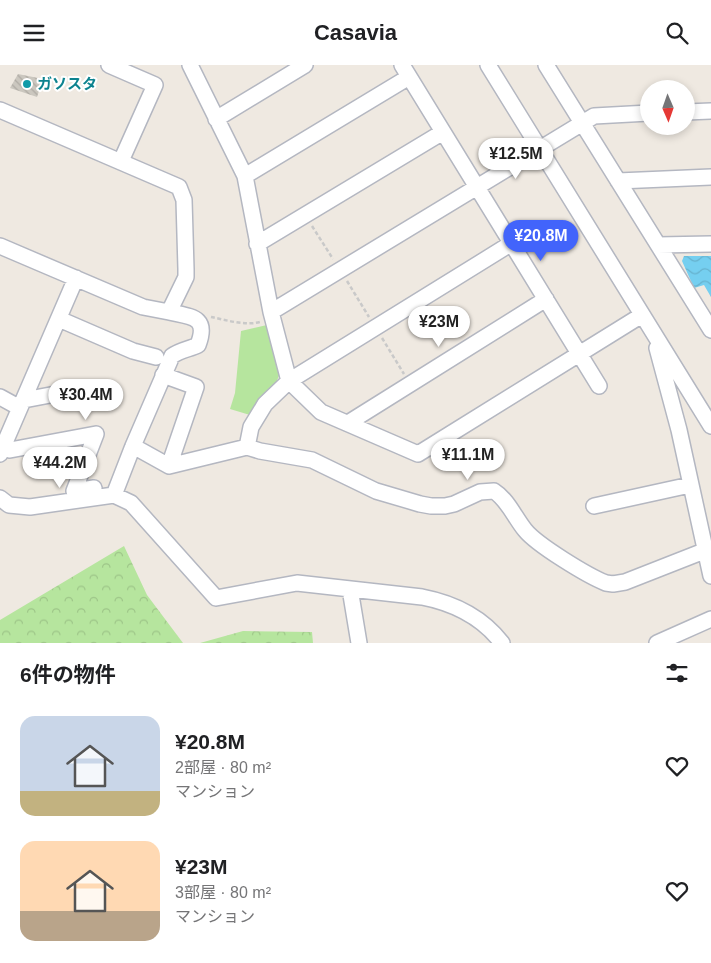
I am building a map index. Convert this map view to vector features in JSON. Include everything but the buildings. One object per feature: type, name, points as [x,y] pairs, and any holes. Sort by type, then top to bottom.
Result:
[{"type":"street","points":[[109,65],[155,85],[121,161]]},
{"type":"street","points":[[190,65],[245,176],[272,315],[289,381],[321,412],[418,454],[642,315]]},
{"type":"street","points":[[216,119],[305,65]]},
{"type":"street","points":[[488,65],[653,335],[711,426]]},
{"type":"street","points":[[546,65],[711,330]]},
{"type":"street","points":[[245,176],[406,71],[599,386]]},
{"type":"street","points":[[0,111],[179,187],[182,193],[186,277],[169,312]]},
{"type":"street","points":[[695,112],[711,111]]},
{"type":"street","points":[[272,315],[340,270],[582,122],[598,115],[640,113]]},
{"type":"street","points":[[257,244],[444,131]]},
{"type":"street","points":[[618,181],[711,177]]},
{"type":"street","points":[[247,447],[250,427],[260,411],[289,381],[512,243]]},
{"type":"street","points":[[658,245],[711,243]]},
{"type":"street","points":[[0,246],[143,307],[192,317],[200,322],[202,327],[198,345],[178,351],[172,355],[133,446],[110,491]]},
{"type":"street","points":[[1,451],[76,278]]},
{"type":"street","points":[[348,423],[546,299]]},
{"type":"street","points":[[59,319],[133,351],[156,357]]},
{"type":"street","points":[[653,335],[679,430],[711,576]]},
{"type":"street","points":[[163,375],[196,387],[169,466]]},
{"type":"street","points":[[0,397],[22,404],[66,392]]},
{"type":"street","points":[[679,430],[682,413],[697,403]]},
{"type":"street","points":[[1,451],[96,434],[74,491],[110,491],[131,503],[216,598],[297,583],[440,600],[465,611],[483,624],[502,643]]},
{"type":"street","points":[[133,446],[169,466],[247,447],[312,461],[376,491],[420,505],[445,506],[480,492],[494,491],[503,498],[525,531],[539,543],[606,583],[625,582],[704,551]]},
{"type":"street","points":[[594,506],[690,485]]},
{"type":"street","points":[[0,498],[9,505],[30,507],[110,491]]},
{"type":"street","points":[[350,589],[359,643]]},
{"type":"street","points":[[657,643],[711,619]]},
{"type":"path","points":[[306,215],[410,384]]},
{"type":"path","points":[[192,317],[255,323],[272,315]]},
{"type":"green space","points":[[267,325],[280,373],[276,383],[250,415],[230,409],[235,393],[241,331]]},
{"type":"green space","points":[[124,546],[147,595],[183,643],[0,643],[0,620]]},
{"type":"green space","points":[[243,631],[312,632],[313,643],[200,643]]},
{"type":"water","points":[[684,256],[711,256],[711,297],[704,285],[694,288],[682,261]]},
{"type":"place","name":"ガソスタ","points":[[27,84]]}]
